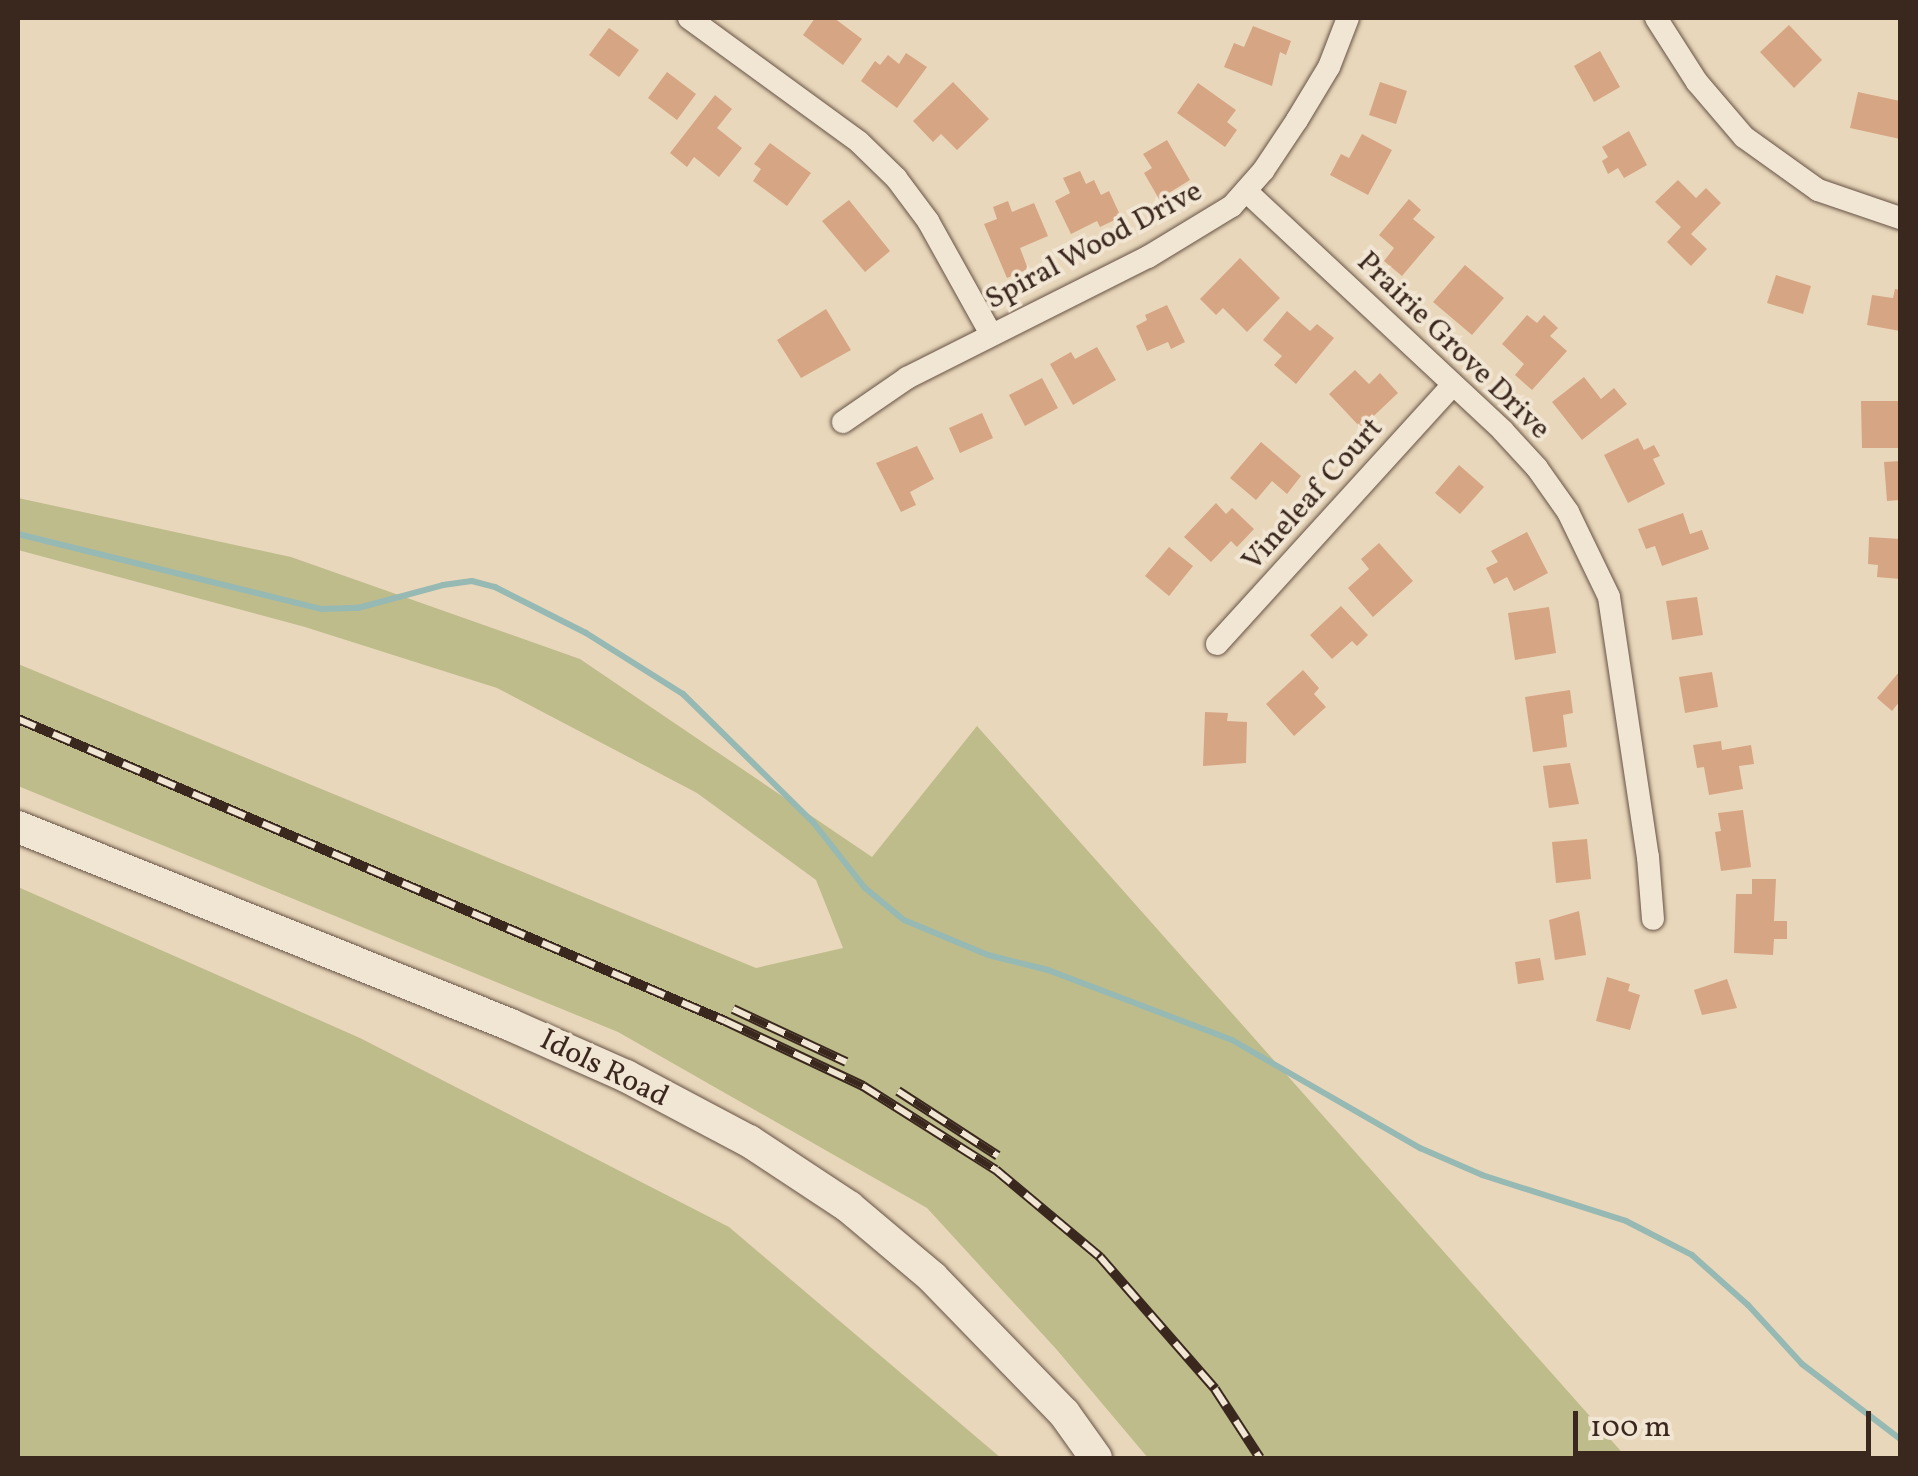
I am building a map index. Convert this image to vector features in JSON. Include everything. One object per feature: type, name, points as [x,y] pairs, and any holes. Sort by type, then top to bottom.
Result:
[{"type":"main road","name":"Idols Road","points":[[18,827],[511,1024],[626,1076],[750,1142],[849,1208],[932,1277],[1064,1413],[1096,1458]]},
{"type":"street","points":[[688,18],[859,142],[896,178],[928,221],[991,334]]},
{"type":"street","name":"Spiral Wood Drive","points":[[843,422],[907,378],[1192,232],[1232,206],[1313,94],[1348,18]]},
{"type":"street","points":[[1656,18],[1698,82],[1744,137],[1818,190],[1900,218]]},
{"type":"street","name":"Prairie Grove Drive","points":[[1246,190],[1537,468],[1568,512],[1608,596],[1648,857],[1653,918]]},
{"type":"street","name":"Vineleaf Court","points":[[1217,644],[1452,386]]},
{"type":"shaded area","points":[[18,498],[291,557],[580,659],[872,857],[977,726],[1627,1458],[1148,1458],[1057,1350],[927,1208],[618,1032],[18,786],[18,664],[756,968],[843,948],[816,880],[697,793],[497,688],[305,627],[18,550]]},
{"type":"shaded area","points":[[18,887],[360,1038],[729,1227],[1001,1458],[18,1458]]},
{"type":"building","points":[[815,18],[834,18],[862,39],[843,65],[803,35]]},
{"type":"building","points":[[1789,25],[1822,60],[1794,88],[1760,52]]},
{"type":"building","points":[[1253,26],[1291,41],[1286,55],[1280,52],[1272,86],[1224,67],[1234,43],[1244,47]]},
{"type":"building","points":[[609,28],[639,50],[619,77],[589,55]]},
{"type":"building","points":[[1600,51],[1620,87],[1594,102],[1574,66]]},
{"type":"building","points":[[906,53],[927,67],[897,108],[861,81],[875,61],[880,65],[888,55],[899,64]]},
{"type":"building","points":[[667,72],[696,94],[677,120],[648,98]]},
{"type":"building","points":[[953,82],[989,119],[957,150],[941,134],[933,142],[913,121]]},
{"type":"building","points":[[1380,82],[1407,91],[1396,124],[1369,115]]},
{"type":"building","points":[[1198,83],[1236,110],[1227,122],[1237,130],[1225,147],[1177,113]]},
{"type":"building","points":[[1858,92],[1900,101],[1900,139],[1850,128]]},
{"type":"building","points":[[715,95],[732,109],[717,128],[742,148],[719,177],[694,157],[687,167],[670,153]]},
{"type":"building","points":[[1629,131],[1647,165],[1624,178],[1618,168],[1608,174],[1602,161],[1608,157],[1602,147]]},
{"type":"building","points":[[1362,134],[1392,150],[1368,195],[1330,175],[1341,154],[1349,158]]},
{"type":"building","points":[[1167,140],[1190,180],[1159,199],[1144,173],[1152,168],[1143,154]]},
{"type":"building","points":[[770,143],[811,173],[787,206],[753,181],[761,169],[754,164]]},
{"type":"building","points":[[1080,171],[1086,184],[1094,180],[1101,195],[1109,191],[1121,217],[1100,227],[1097,221],[1071,234],[1055,201],[1070,193],[1063,178]]},
{"type":"building","points":[[1678,180],[1696,198],[1706,188],[1721,203],[1691,234],[1707,249],[1691,266],[1667,242],[1681,227],[1655,202]]},
{"type":"building","points":[[1409,199],[1421,210],[1413,219],[1435,237],[1402,276],[1384,261],[1394,248],[1379,235]]},
{"type":"building","points":[[849,200],[890,251],[865,272],[822,221]]},
{"type":"building","points":[[1008,201],[1012,212],[1034,203],[1048,236],[1020,248],[1028,269],[1007,278],[984,224],[997,219],[993,207]]},
{"type":"building","points":[[1240,258],[1280,298],[1247,332],[1223,308],[1216,315],[1200,299]]},
{"type":"building","points":[[1465,265],[1504,298],[1472,335],[1433,302]]},
{"type":"building","points":[[1776,275],[1811,286],[1803,314],[1767,303]]},
{"type":"building","points":[[1895,289],[1900,290],[1900,331],[1867,325],[1872,295],[1893,298]]},
{"type":"building","points":[[1167,305],[1185,342],[1171,349],[1168,342],[1147,351],[1136,326],[1147,320],[1145,315]]},
{"type":"building","points":[[826,309],[851,350],[801,378],[777,340]]},
{"type":"building","points":[[1287,311],[1310,331],[1317,324],[1334,338],[1296,384],[1274,365],[1282,356],[1263,340]]},
{"type":"building","points":[[1527,315],[1537,323],[1544,315],[1558,328],[1550,336],[1567,351],[1532,390],[1515,375],[1524,364],[1502,344]]},
{"type":"building","points":[[1097,347],[1116,380],[1073,405],[1050,364],[1071,352],[1075,359]]},
{"type":"building","points":[[1355,370],[1369,384],[1380,373],[1398,393],[1361,428],[1329,394]]},
{"type":"building","points":[[1584,377],[1601,399],[1614,388],[1627,404],[1582,440],[1552,402]]},
{"type":"building","points":[[1042,378],[1058,408],[1025,426],[1009,395]]},
{"type":"building","points":[[1861,401],[1900,401],[1900,448],[1862,448]]},
{"type":"building","points":[[982,413],[993,438],[960,453],[949,428]]},
{"type":"building","points":[[1638,438],[1644,450],[1654,445],[1660,456],[1653,459],[1665,484],[1628,503],[1604,455]]},
{"type":"building","points":[[1261,442],[1301,476],[1287,494],[1272,481],[1256,500],[1230,478]]},
{"type":"building","points":[[917,446],[934,479],[910,492],[916,505],[901,512],[876,463]]},
{"type":"building","points":[[1900,461],[1900,500],[1887,501],[1884,462]]},
{"type":"building","points":[[1459,465],[1484,487],[1460,514],[1435,493]]},
{"type":"building","points":[[1216,503],[1226,514],[1232,508],[1254,529],[1237,547],[1231,541],[1211,562],[1184,537]]},
{"type":"building","points":[[1683,513],[1690,534],[1702,530],[1709,549],[1662,566],[1655,546],[1646,549],[1638,529]]},
{"type":"building","points":[[1527,532],[1548,573],[1514,591],[1507,577],[1494,584],[1486,568],[1498,562],[1491,551]]},
{"type":"building","points":[[1869,537],[1900,539],[1900,579],[1877,577],[1878,565],[1868,564]]},
{"type":"building","points":[[1379,543],[1413,581],[1373,617],[1348,588],[1369,569],[1361,559]]},
{"type":"building","points":[[1169,547],[1193,566],[1169,596],[1145,576]]},
{"type":"building","points":[[1697,597],[1703,635],[1672,640],[1666,601]]},
{"type":"building","points":[[1341,606],[1368,635],[1357,646],[1352,641],[1332,659],[1310,635]]},
{"type":"building","points":[[1549,607],[1556,653],[1515,660],[1508,613]]},
{"type":"building","points":[[1303,670],[1319,688],[1314,694],[1326,707],[1294,736],[1266,704]]},
{"type":"building","points":[[1900,671],[1900,701],[1892,711],[1877,698]]},
{"type":"building","points":[[1712,672],[1718,707],[1685,713],[1679,677]]},
{"type":"building","points":[[1570,690],[1573,713],[1563,715],[1567,747],[1533,752],[1525,697]]},
{"type":"building","points":[[1205,712],[1228,713],[1227,721],[1247,722],[1246,763],[1203,766]]},
{"type":"building","points":[[1721,741],[1722,750],[1751,745],[1754,764],[1739,766],[1743,789],[1709,795],[1704,767],[1697,768],[1693,745]]},
{"type":"building","points":[[1570,763],[1579,804],[1549,808],[1543,766]]},
{"type":"building","points":[[1743,810],[1751,867],[1721,871],[1715,832],[1721,831],[1718,813]]},
{"type":"building","points":[[1587,839],[1591,879],[1556,883],[1552,842]]},
{"type":"building","points":[[1752,879],[1776,879],[1774,921],[1787,921],[1787,939],[1774,939],[1773,955],[1734,953],[1736,894],[1752,894]]},
{"type":"building","points":[[1579,911],[1586,955],[1555,960],[1549,920]]},
{"type":"building","points":[[1540,958],[1544,980],[1518,984],[1515,962]]},
{"type":"building","points":[[1607,977],[1630,984],[1628,991],[1640,995],[1630,1030],[1596,1021]]},
{"type":"building","points":[[1727,979],[1737,1008],[1702,1015],[1694,990]]},
{"type":"waterway","points":[[18,534],[322,609],[358,608],[472,581],[495,587],[586,633],[683,694],[813,822],[865,888],[904,920],[988,955],[1048,970],[1232,1040],[1420,1148],[1482,1175],[1626,1221],[1692,1255],[1748,1305],[1802,1364],[1900,1439]]},
{"type":"railway","points":[[18,719],[725,1021],[863,1086],[996,1170],[1100,1257],[1215,1389],[1260,1458]]},
{"type":"railway","points":[[733,1009],[846,1062]]},
{"type":"railway","points":[[898,1091],[998,1156]]}]
